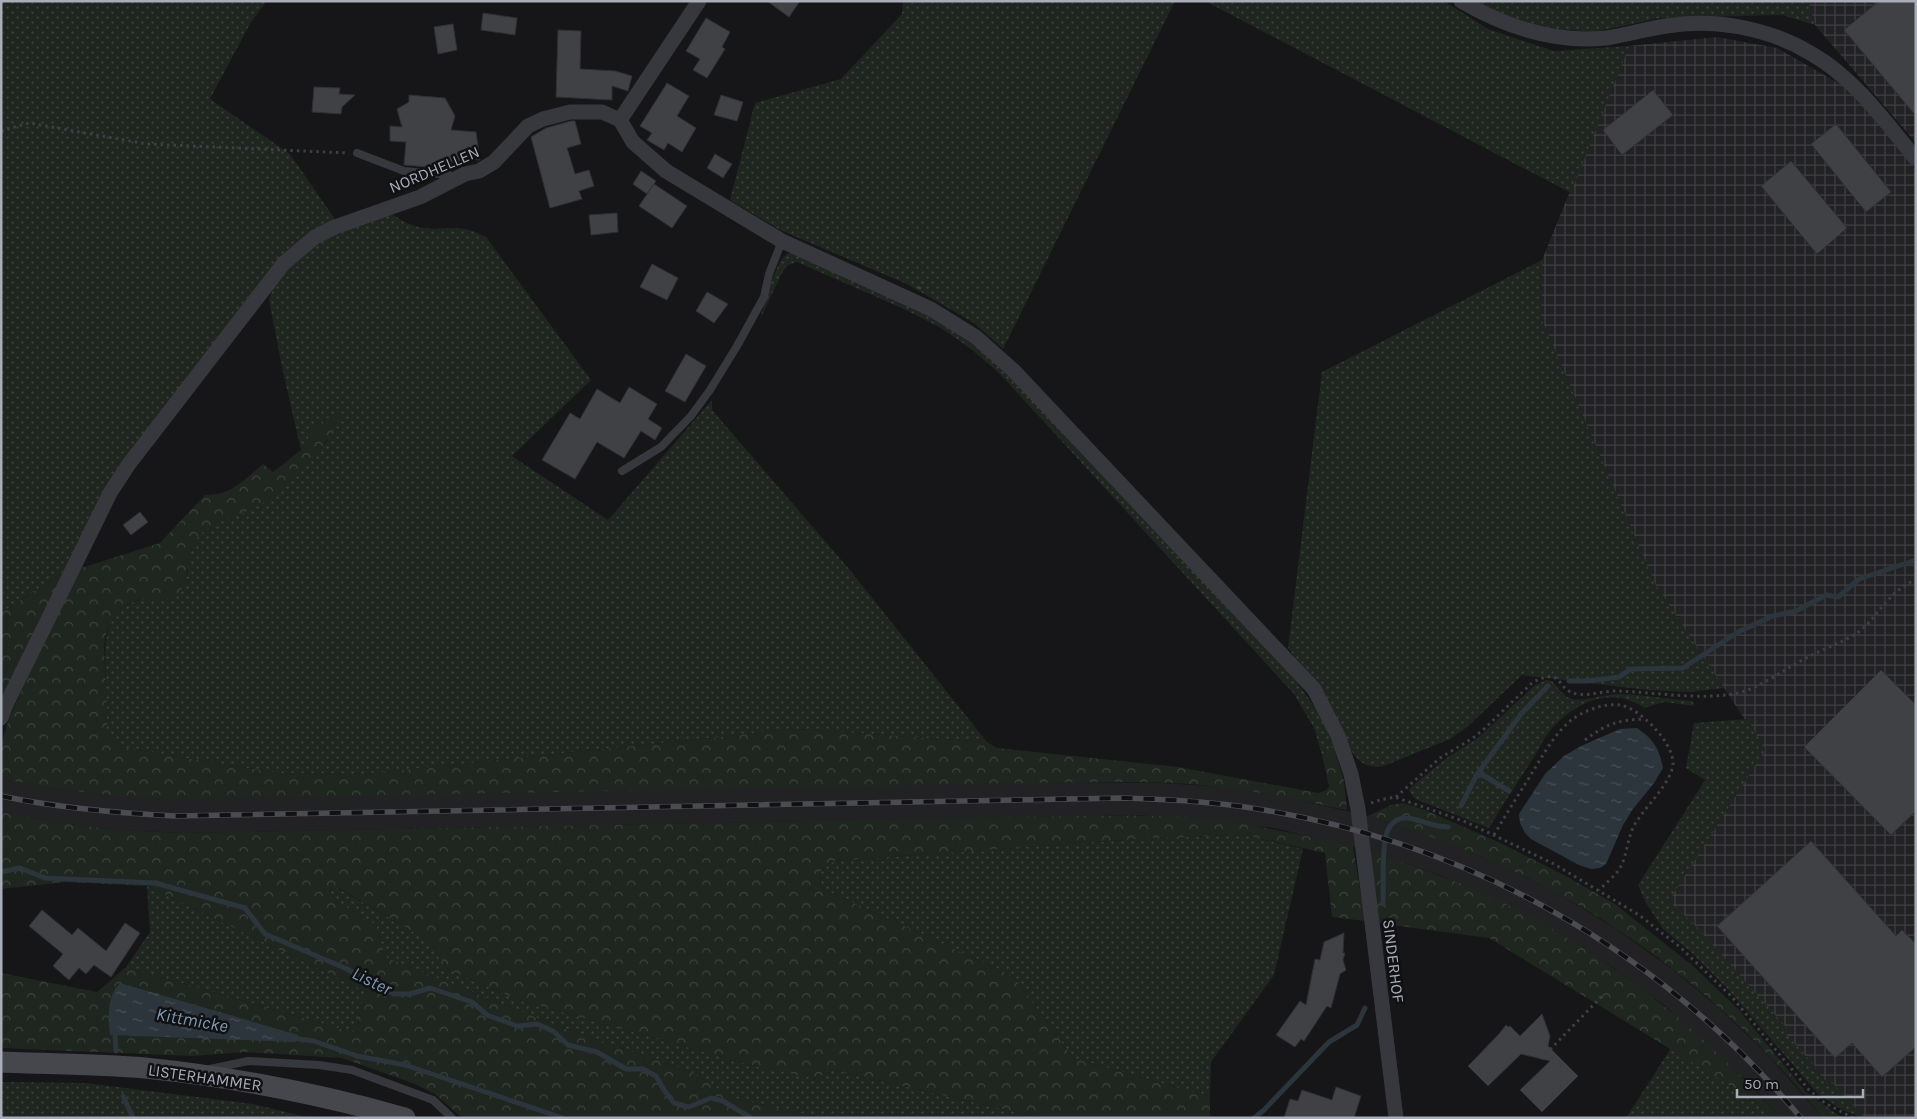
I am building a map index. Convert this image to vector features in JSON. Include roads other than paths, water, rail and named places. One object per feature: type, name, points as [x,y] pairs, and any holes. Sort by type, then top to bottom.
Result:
[{"type":"main road","name":"LISTERHAMMER","points":[[1,1062],[144,1068],[272,1086],[405,1118]]},
{"type":"street","points":[[699,1],[620,120],[633,142],[666,171],[782,241]]},
{"type":"street","points":[[1461,1],[1487,16],[1516,27],[1548,35],[1606,38],[1666,26],[1697,23],[1728,25],[1760,31],[1789,41],[1813,54],[1841,74],[1867,99],[1916,159]]},
{"type":"street","name":"NORDHELLEN","points":[[1,718],[110,493],[129,464],[284,263],[314,237],[335,226],[420,197],[457,178],[479,171],[494,162],[528,126],[543,119],[570,112],[602,112],[620,120]]},
{"type":"street","name":"SINDERHOF","points":[[782,241],[931,309],[976,337],[1014,370],[1314,689],[1338,736],[1351,774],[1358,809],[1396,1118]]},
{"type":"lane","points":[[357,153],[404,170],[449,175],[457,178]]},
{"type":"lane","points":[[622,471],[661,447],[692,416],[737,346],[764,297],[769,274],[782,241]]},
{"type":"lane","points":[[186,1074],[248,1061],[319,1065],[352,1070],[433,1100],[452,1118]]},
{"type":"water","points":[[1637,728],[1648,736],[1655,745],[1663,768],[1623,825],[1606,864],[1600,868],[1591,869],[1579,865],[1531,839],[1525,833],[1520,823],[1519,814],[1545,774],[1564,756],[1581,746],[1620,729]]},
{"type":"water","points":[[120,983],[298,1035],[296,1042],[110,1035],[109,1014],[111,1000]]},
{"type":"waterway","points":[[1569,681],[1588,681],[1619,677],[1631,669],[1683,668],[1738,632],[1773,616],[1796,611],[1826,595],[1838,597],[1859,579],[1916,560]]},
{"type":"waterway","points":[[1461,806],[1476,776],[1521,714],[1548,686]]},
{"type":"waterway","points":[[1476,776],[1483,775],[1509,791]]},
{"type":"waterway","points":[[1383,904],[1384,845],[1391,825],[1395,821],[1406,818],[1416,819],[1436,826],[1448,827]]},
{"type":"waterway","name":"Lister","points":[[1,872],[20,868],[45,878],[155,883],[245,908],[265,934],[347,969],[394,994],[410,994],[430,988],[472,1002],[487,1015],[517,1026],[537,1024],[553,1031],[568,1045],[597,1052],[626,1069],[643,1069],[656,1076],[674,1103],[689,1107],[711,1098],[723,1101],[751,1118]]},
{"type":"waterway","points":[[1254,1118],[1329,1042],[1357,1025],[1365,1008]]},
{"type":"waterway","name":"Kittmicke","points":[[116,1051],[115,1035],[118,1030]]},
{"type":"waterway","points":[[292,1038],[314,1041],[357,1056],[405,1065],[563,1118]]},
{"type":"waterway","name":"Kittmicke","points":[[123,1096],[133,1118]]},
{"type":"railway","points":[[1,796],[44,804],[175,816],[1122,798],[1180,800],[1238,806],[1320,821],[1399,844],[1476,873],[1549,909],[1618,952],[1684,1001],[1745,1056],[1801,1118]]}]
